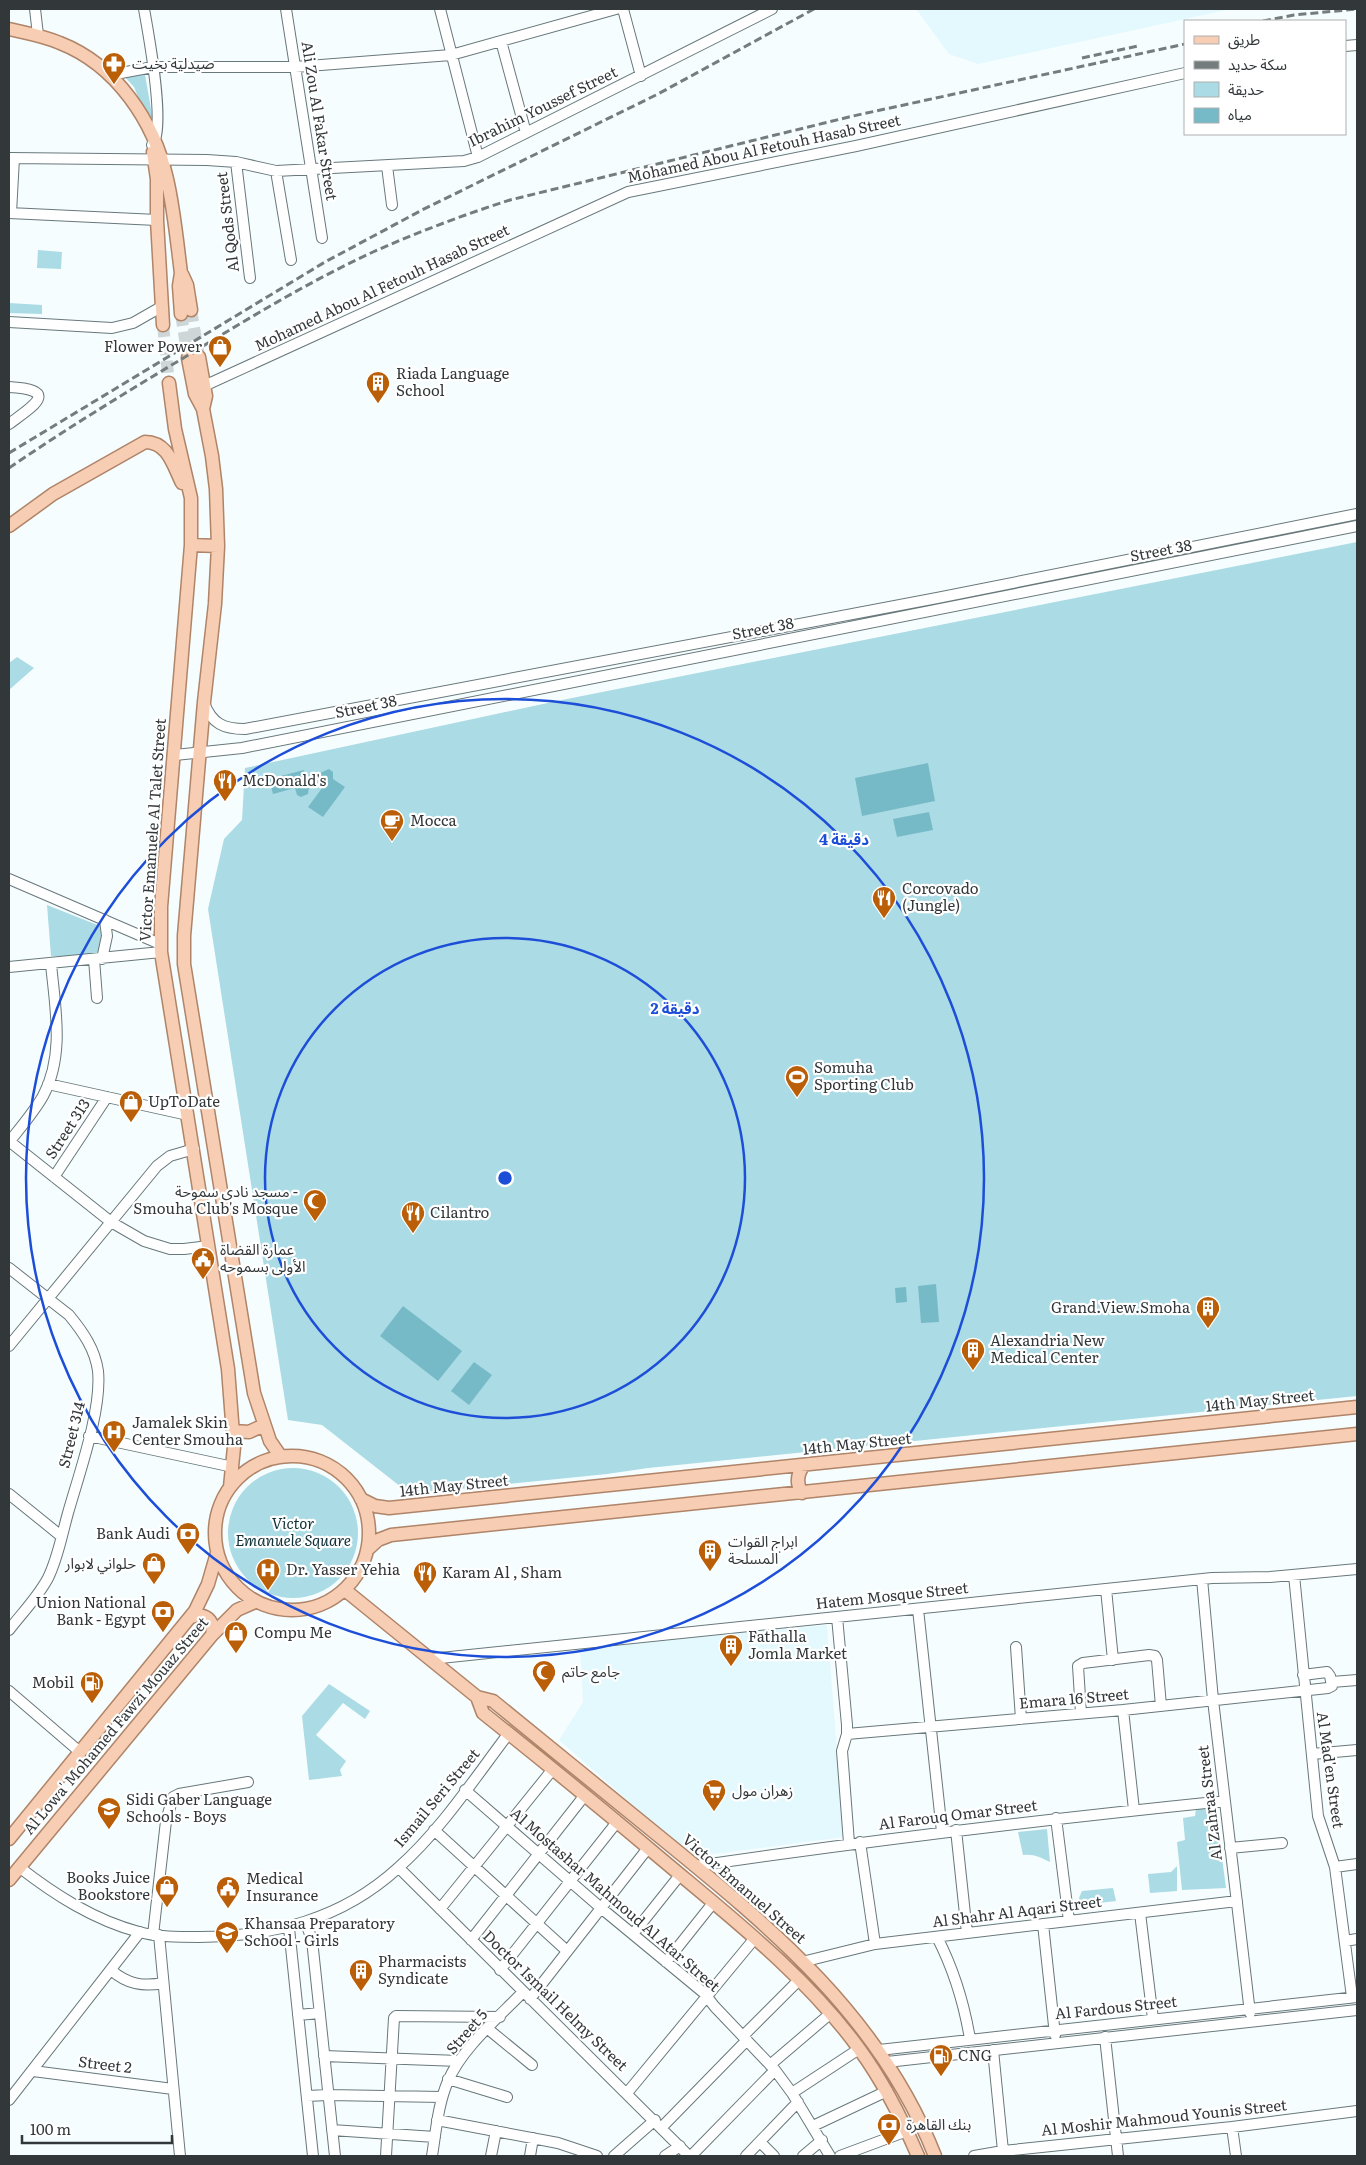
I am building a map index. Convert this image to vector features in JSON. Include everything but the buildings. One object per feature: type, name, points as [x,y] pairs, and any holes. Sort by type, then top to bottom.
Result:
[{"type":"main road","points":[[9,29],[38,35],[72,48],[90,58],[110,74],[131,99],[146,125],[170,190],[181,273],[187,285],[186,312]]},
{"type":"main road","points":[[158,160],[157,220],[163,325]]},
{"type":"main road","points":[[203,409],[206,400],[204,386],[194,358],[195,394],[203,409],[212,456],[218,546],[215,604],[204,702],[184,936],[184,964],[254,1393],[270,1440],[281,1457]]},
{"type":"main road","name":"Victor Emanuele Al Talet Street","points":[[169,383],[175,429],[190,498],[191,545],[161,907],[161,948],[228,1369],[233,1431],[233,1467],[230,1487]]},
{"type":"main road","points":[[9,526],[53,494],[145,442],[153,442],[161,446],[190,498]]},
{"type":"main road","points":[[191,545],[218,546]]},
{"type":"main road","name":"14th May Street","points":[[361,1499],[375,1506],[389,1508],[1357,1407]]},
{"type":"main road","points":[[233,1431],[249,1432],[264,1425]]},
{"type":"main road","points":[[367,1550],[378,1540],[391,1535],[1357,1434]]},
{"type":"main road","points":[[281,1457],[302,1457],[322,1462],[340,1473],[352,1485],[361,1499],[368,1520],[369,1536],[367,1550],[359,1571],[345,1590],[325,1603],[303,1610],[270,1608],[244,1595],[228,1577],[217,1553],[214,1527],[217,1513],[230,1487],[247,1470],[258,1464],[281,1457]]},
{"type":"main road","points":[[802,1466],[798,1477],[799,1488],[802,1492]]},
{"type":"main road","name":"Al Lowa' Mohamed Fawzi Mouaz Street","points":[[9,1839],[190,1617],[203,1597],[217,1553]]},
{"type":"main road","name":"Victor Emanuel Street","points":[[345,1590],[477,1697],[493,1701],[696,1866],[741,1904],[802,1962],[844,2006],[879,2050],[898,2078],[921,2122],[935,2156]]},
{"type":"main road","name":"Al Lowa' Mohamed Fawzi Mouaz Street","points":[[9,1880],[212,1635],[238,1610],[255,1602]]},
{"type":"main road","points":[[190,1617],[202,1615],[208,1618],[212,1623],[212,1635]]},
{"type":"main road","name":"Victor Emanuel Street","points":[[477,1697],[483,1712],[714,1902],[799,1980],[859,2049],[885,2088],[918,2156]]},
{"type":"main road","points":[[885,2088],[898,2078]]},
{"type":"street","points":[[34,9],[38,35]]},
{"type":"street","points":[[144,9],[153,67],[159,129],[153,145]]},
{"type":"street","name":"Ali Zou Al Fakar Street","points":[[286,9],[322,238]]},
{"type":"street","points":[[440,9],[478,157]]},
{"type":"street","points":[[110,74],[153,67],[295,67],[452,55],[616,9]]},
{"type":"street","points":[[624,9],[641,76]]},
{"type":"street","name":"Ibrahim Youssef Street","points":[[11,158],[178,159],[236,162],[276,171],[464,162],[478,157],[772,9]]},
{"type":"street","points":[[501,41],[526,133]]},
{"type":"street","name":"Mohamed Abou Al Fetouh Hasab Street","points":[[204,386],[628,192],[856,146],[1184,73]]},
{"type":"street","points":[[11,158],[10,213],[157,220]]},
{"type":"street","name":"Al Qods Street","points":[[236,162],[250,278]]},
{"type":"street","points":[[387,166],[392,205]]},
{"type":"street","points":[[276,171],[291,260]]},
{"type":"street","points":[[9,322],[112,328],[134,323],[162,307]]},
{"type":"street","points":[[9,387],[32,389],[38,398],[36,404],[9,424]]},
{"type":"street","name":"Street 38","points":[[204,702],[208,713],[220,726],[245,730],[1059,574],[1357,514]]},
{"type":"street","name":"Street 38","points":[[175,755],[252,746],[1357,526]]},
{"type":"street","points":[[1059,574],[1061,586]]},
{"type":"street","points":[[9,878],[105,920],[161,948]]},
{"type":"street","points":[[97,998],[98,959],[107,936],[105,920]]},
{"type":"street","points":[[9,967],[98,959],[161,948]]},
{"type":"street","points":[[51,964],[57,1037],[54,1067],[37,1106],[9,1142],[111,1222],[144,1242],[156,1246],[184,1249],[209,1246]]},
{"type":"street","points":[[48,1084],[188,1115]]},
{"type":"street","name":"Street 313","points":[[54,1177],[107,1097]]},
{"type":"street","points":[[9,1346],[160,1162],[170,1156],[194,1150]]},
{"type":"street","name":"Street 314","points":[[9,1268],[69,1315],[77,1324],[85,1335],[95,1358],[98,1384],[90,1436],[48,1578],[9,1630]]},
{"type":"street","points":[[90,1436],[233,1467]]},
{"type":"street","points":[[9,1494],[61,1536]]},
{"type":"street","name":"Hatem Mosque Street","points":[[431,1660],[1202,1579],[1294,1575],[1357,1569]]},
{"type":"street","name":"Al Mad'en Street","points":[[1294,1575],[1318,1816],[1336,1867],[1354,1997]]},
{"type":"street","name":"Al Zahraa Street","points":[[1202,1579],[1213,1700],[1251,2022]]},
{"type":"street","points":[[1106,1589],[1113,1660]]},
{"type":"street","points":[[918,1609],[942,1832]]},
{"type":"street","points":[[837,1617],[846,1734],[842,1751],[850,1843]]},
{"type":"street","points":[[1016,1647],[1021,1718]]},
{"type":"street","points":[[1081,1713],[1078,1666],[1083,1663],[1149,1655],[1155,1656],[1161,1706]]},
{"type":"street","points":[[1303,1675],[1327,1672],[1332,1682],[1357,1680]]},
{"type":"street","name":"Emara 16 Street","points":[[846,1734],[1124,1710],[1305,1691],[1330,1688],[1332,1682]]},
{"type":"street","points":[[9,1691],[80,1752]]},
{"type":"street","points":[[1124,1710],[1134,1810]]},
{"type":"street","name":"Ismail Seri Street","points":[[19,1867],[74,1904],[116,1924],[140,1932],[156,1935],[222,1937],[289,1928],[306,1922],[357,1897],[399,1868],[434,1830],[509,1733]]},
{"type":"street","points":[[1312,1754],[1357,1750]]},
{"type":"street","points":[[440,1909],[553,1769]]},
{"type":"street","points":[[180,2156],[163,1983],[156,1935],[166,1821],[172,1799],[179,1794],[248,1782]]},
{"type":"street","name":"Al Mostashar Mahmoud Al Atar Street","points":[[465,1790],[601,1908],[708,1996],[714,2007],[745,2038],[792,2093],[814,2126],[830,2156]]},
{"type":"street","points":[[471,1940],[585,1796]]},
{"type":"street","name":"Al Farouq Omar Street","points":[[696,1866],[850,1843],[1056,1818],[1225,1801]]},
{"type":"street","points":[[1056,1818],[1069,1921]]},
{"type":"street","points":[[500,1970],[617,1822]]},
{"type":"street","points":[[434,1830],[567,1951]]},
{"type":"street","points":[[956,1830],[967,1933]]},
{"type":"street","points":[[860,1842],[875,1944]]},
{"type":"street","points":[[1230,1848],[1282,1843]]},
{"type":"street","name":"Street 5","points":[[432,2156],[442,2097],[448,2080],[459,2061],[500,2017],[526,1996],[567,1951],[648,1848]]},
{"type":"street","points":[[1336,1867],[1357,1864]]},
{"type":"street","name":"Doctor Ismail Helmy Street","points":[[399,1868],[526,1996],[690,2156]]},
{"type":"street","points":[[632,1934],[680,1875]]},
{"type":"street","name":"Al Shahr Al Aqari Street","points":[[802,1962],[875,1944],[1237,1901]]},
{"type":"street","points":[[666,1962],[714,1902]]},
{"type":"street","points":[[1140,1913],[1153,2019]]},
{"type":"street","points":[[306,1922],[312,1940],[334,2156]]},
{"type":"street","points":[[1043,1924],[1056,2043]]},
{"type":"street","points":[[289,1928],[313,2156]]},
{"type":"street","points":[[9,2100],[140,1932]]},
{"type":"street","points":[[937,1937],[957,1983],[970,2039]]},
{"type":"street","points":[[627,2093],[755,1938]]},
{"type":"street","points":[[1345,1941],[1357,1940]]},
{"type":"street","points":[[111,1970],[126,1981],[135,1984],[154,1985],[163,1983]]},
{"type":"street","points":[[614,2156],[658,2124],[745,2038],[799,1980]]},
{"type":"street","name":"Al Fardous Street","points":[[879,2050],[1354,1997]]},
{"type":"street","name":"Al Fardous Street","points":[[887,2062],[1357,2010]]},
{"type":"street","points":[[298,2015],[320,2013]]},
{"type":"street","points":[[690,2156],[772,2068],[830,2014]]},
{"type":"street","points":[[386,2156],[393,2019],[395,2017],[500,2017]]},
{"type":"street","points":[[488,2030],[532,2065]]},
{"type":"street","points":[[1105,2038],[1118,2156]]},
{"type":"street","points":[[792,2093],[859,2049]]},
{"type":"street","points":[[993,2050],[1003,2151]]},
{"type":"street","points":[[324,2056],[459,2061]]},
{"type":"street","name":"Street 2","points":[[33,2071],[173,2089]]},
{"type":"street","points":[[448,2080],[507,2097]]},
{"type":"street","points":[[814,2126],[885,2088]]},
{"type":"street","points":[[307,2096],[442,2097]]},
{"type":"street","points":[[746,2156],[798,2102]]},
{"type":"street","name":"Al Moshir Mahmoud Younis Street","points":[[974,2156],[1003,2151],[1232,2127],[1357,2111]]},
{"type":"street","points":[[437,2120],[533,2138],[571,2151],[598,2156]]},
{"type":"street","points":[[1232,2127],[1236,2156]]},
{"type":"street","points":[[332,2130],[435,2137]]},
{"type":"street","points":[[491,2156],[496,2131]]},
{"type":"street","points":[[840,2156],[907,2131]]},
{"type":"street","points":[[530,2156],[533,2138]]},
{"type":"street","points":[[803,2156],[822,2140]]},
{"type":"street","points":[[760,2142],[774,2156]]},
{"type":"street","points":[[666,2156],[680,2146]]},
{"type":"shaded area","points":[[916,9],[1231,9],[978,64],[949,54]]},
{"type":"shaded area","points":[[827,1625],[844,1837],[692,1857],[559,1740],[583,1702],[580,1648]]},
{"type":"green space","points":[[144,69],[153,120],[148,121],[134,87],[123,75]]},
{"type":"green space","points":[[38,250],[62,252],[61,269],[37,268]]},
{"type":"green space","points":[[9,303],[42,305],[42,314],[9,313]]},
{"type":"green space","name":"Somuha Sporting Club","points":[[1357,542],[1357,1396],[410,1494],[322,1425],[288,1420],[208,909],[224,839],[242,820],[245,768],[557,701]]},
{"type":"green space","points":[[17,657],[34,668],[9,690],[9,663]]},
{"type":"green space","points":[[47,905],[100,926],[103,944],[96,954],[71,957],[51,956]]},
{"type":"green space","name":"Victor Emanuele Square","points":[[293,1468],[306,1469],[318,1473],[339,1487],[353,1508],[357,1520],[357,1546],[353,1558],[339,1579],[318,1593],[306,1597],[293,1598],[280,1597],[268,1593],[247,1579],[233,1558],[229,1546],[228,1533],[229,1520],[233,1508],[247,1487],[268,1473],[280,1469]]},
{"type":"green space","points":[[329,1684],[370,1711],[365,1719],[343,1703],[316,1735],[346,1761],[340,1770],[342,1776],[309,1780],[302,1716]]},
{"type":"green space","points":[[1196,1809],[1209,1809],[1216,1812],[1226,1888],[1182,1890],[1177,1842],[1185,1840],[1183,1818],[1195,1816]]},
{"type":"green space","points":[[1047,1829],[1050,1862],[1034,1855],[1023,1855],[1018,1832]]},
{"type":"green space","points":[[1177,1866],[1177,1891],[1150,1893],[1148,1874],[1171,1872]]},
{"type":"green space","points":[[1113,1888],[1116,1901],[1081,1905],[1079,1898],[1082,1891]]},
{"type":"water","points":[[928,763],[935,801],[862,816],[855,778]]},
{"type":"water","points":[[329,769],[333,772],[333,779],[345,787],[323,817],[308,807],[325,784],[320,778],[320,773]]},
{"type":"water","points":[[304,770],[309,787],[308,794],[301,797],[297,795],[295,788],[273,794],[269,779]]},
{"type":"water","points":[[929,812],[933,830],[897,837],[893,819]]},
{"type":"water","points":[[936,1284],[939,1322],[921,1323],[918,1286]]},
{"type":"water","points":[[906,1287],[907,1302],[896,1303],[895,1288]]},
{"type":"water","points":[[403,1306],[462,1351],[438,1381],[380,1336]]},
{"type":"water","points":[[474,1362],[492,1375],[469,1405],[451,1391]]},
{"type":"tunnel","points":[[191,310],[199,357]]},
{"type":"tunnel","points":[[181,314],[188,358]]},
{"type":"tunnel","points":[[163,325],[169,383]]},
{"type":"railway","points":[[9,453],[325,262],[422,210],[658,94],[814,9]]},
{"type":"railway","points":[[1268,20],[1294,15],[1357,9]]},
{"type":"railway","points":[[9,468],[118,398],[301,289],[373,252],[458,218],[510,200],[853,116],[1184,44]]},
{"type":"railway","points":[[1082,58],[1138,46]]},
{"type":"place","name":"صيدلية بخيت","points":[[114,85]]},
{"type":"place","name":"Flower Power","points":[[220,368]]},
{"type":"place","name":"Riada Language School","points":[[378,404]]},
{"type":"place","name":"McDonald's","points":[[225,802]]},
{"type":"place","name":"Mocca","points":[[392,842]]},
{"type":"place","name":"Corcovado (Jungle)","points":[[884,919]]},
{"type":"place","name":"Somuha Sporting Club","points":[[797,1098]]},
{"type":"place","name":"UpToDate","points":[[131,1123]]},
{"type":"place","name":"مسجد نادى سموحة - Smouha Club's Mosque","points":[[315,1222]]},
{"type":"place","name":"Cilantro","points":[[413,1234]]},
{"type":"place","name":"عمارة القضاة الأولى بسموحه","points":[[203,1280]]},
{"type":"place","name":"Grand.View.Smoha","points":[[1208,1329]]},
{"type":"place","name":"Alexandria New Medical Center","points":[[973,1371]]},
{"type":"place","name":"Jamalek Skin Center Smouha","points":[[114,1453]]},
{"type":"place","name":"Bank Audi","points":[[188,1555]]},
{"type":"place","name":"ابراج القوات المسلحة","points":[[710,1572]]},
{"type":"place","name":"حلواني لابوار","points":[[154,1585]]},
{"type":"place","name":"Dr. Yasser Yehia","points":[[268,1591]]},
{"type":"place","name":"Karam Al , Sham","points":[[425,1594]]},
{"type":"place","name":"Union National Bank - Egypt","points":[[163,1633]]},
{"type":"place","name":"Compu Me","points":[[236,1654]]},
{"type":"place","name":"Fathalla Jomla Market","points":[[731,1667]]},
{"type":"place","name":"جامع حاتم","points":[[544,1693]]},
{"type":"place","name":"Mobil","points":[[92,1704]]},
{"type":"place","name":"زهران مول","points":[[714,1812]]},
{"type":"place","name":"Sidi Gaber Language Schools - Boys","points":[[109,1830]]},
{"type":"place","name":"Books Juice Bookstore","points":[[167,1908]]},
{"type":"place","name":"Medical Insurance","points":[[228,1909]]},
{"type":"place","name":"Khansaa Preparatory School - Girls","points":[[227,1954]]},
{"type":"place","name":"Pharmacists Syndicate","points":[[361,1992]]},
{"type":"place","name":"CNG","points":[[941,2077]]},
{"type":"place","name":"بنك القاهرة","points":[[889,2146]]}]
